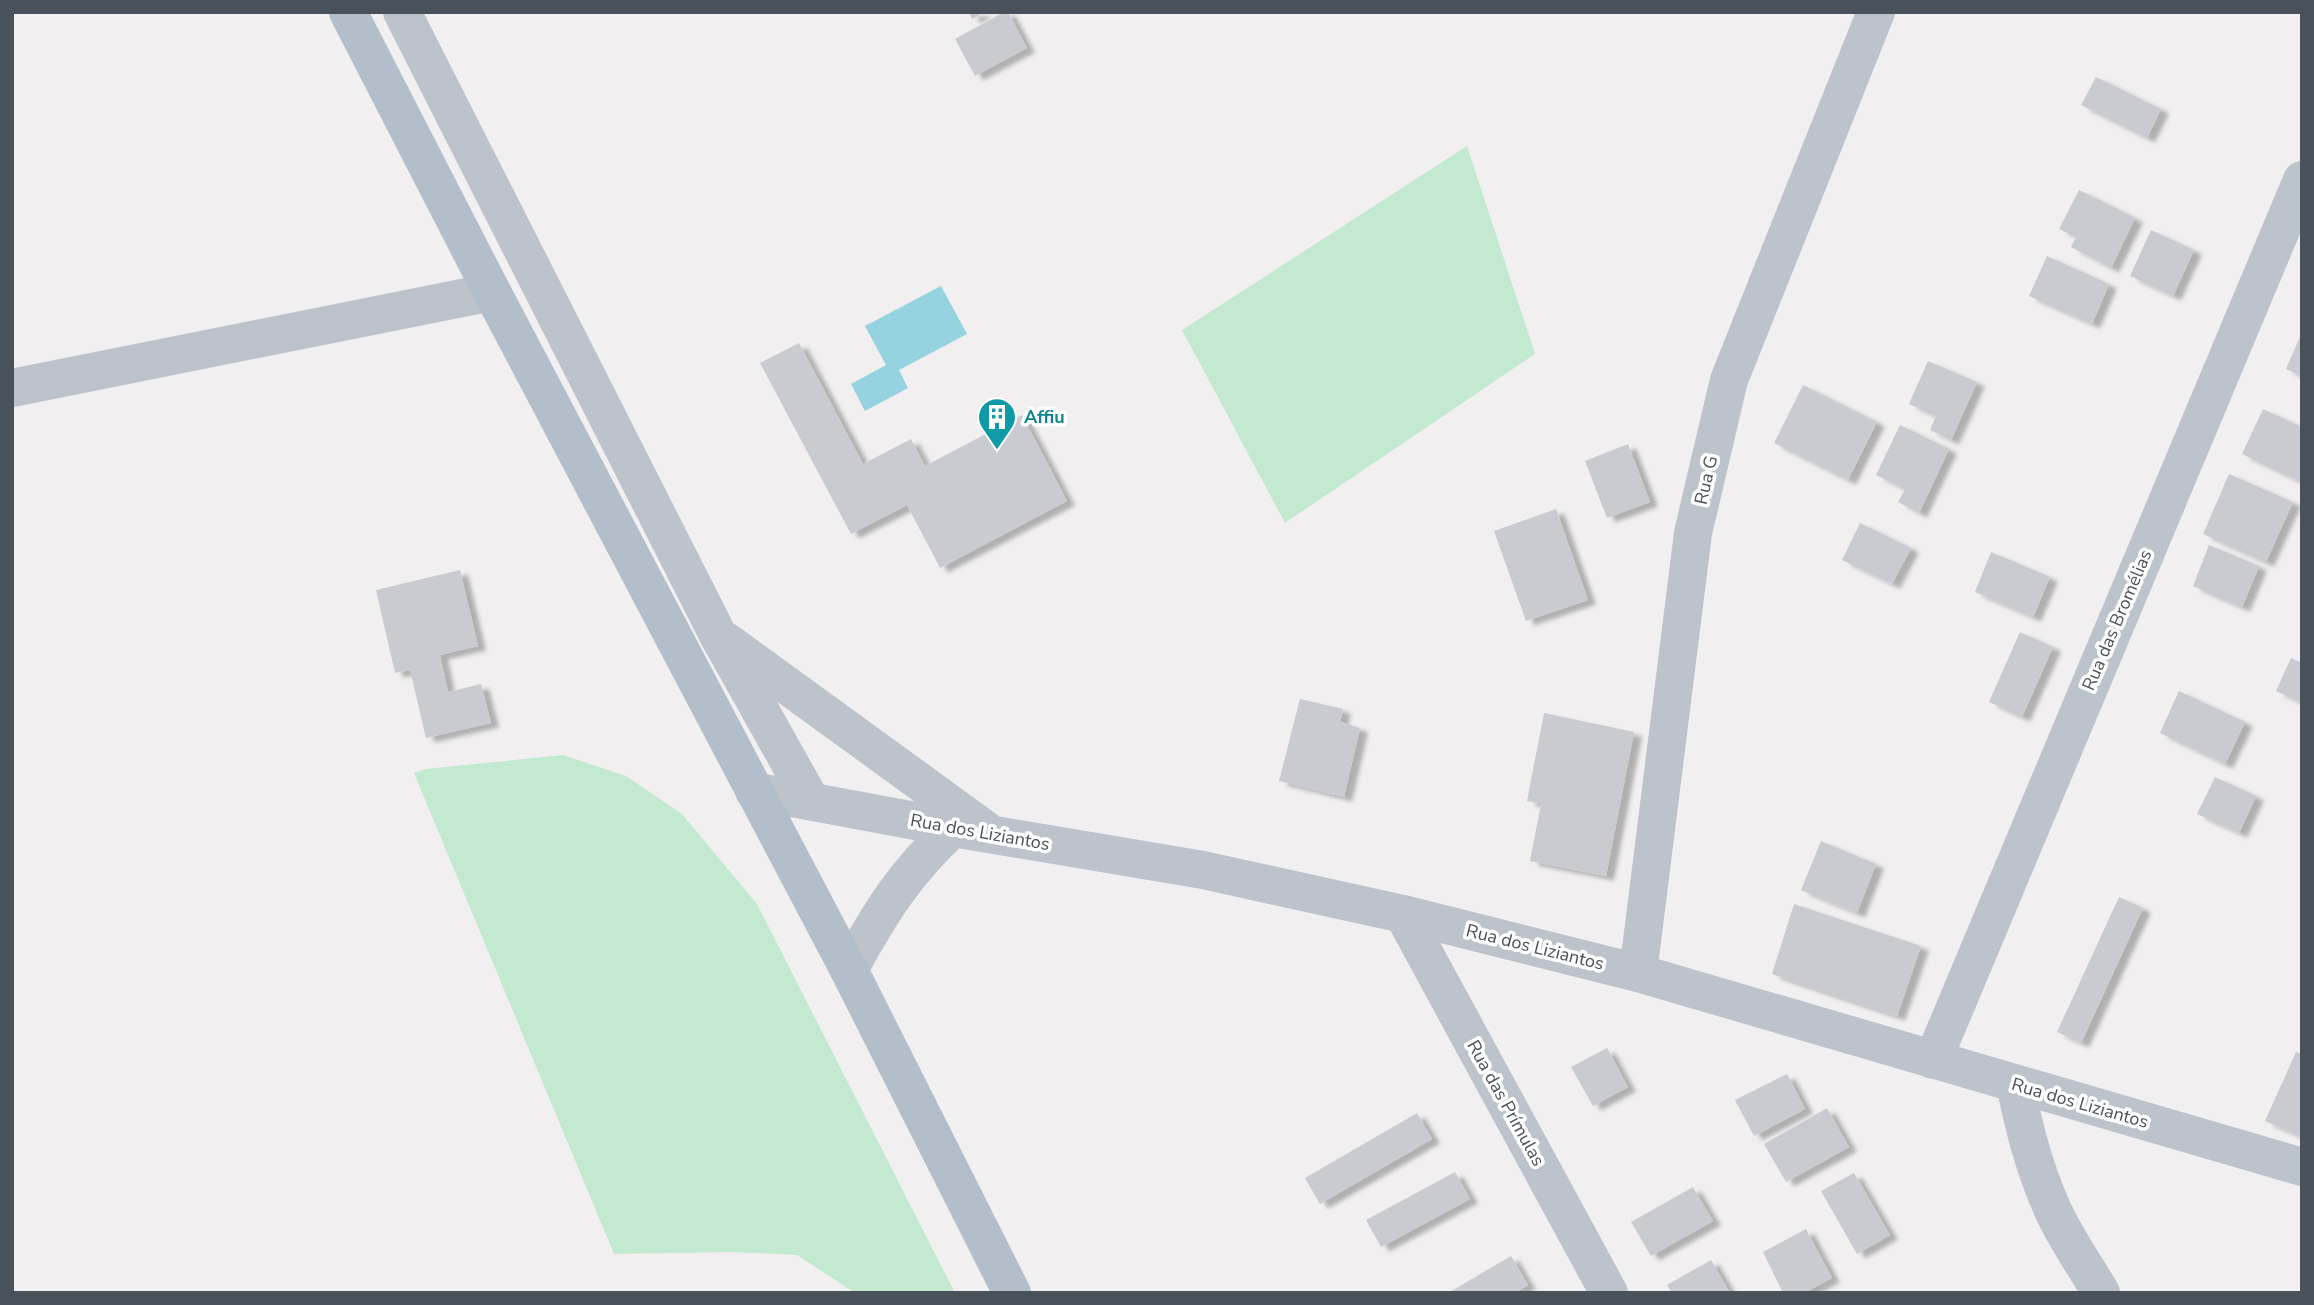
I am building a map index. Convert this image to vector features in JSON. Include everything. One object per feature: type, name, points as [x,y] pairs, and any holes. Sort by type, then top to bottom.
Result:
[{"type":"main road","points":[[348,12],[492,292],[849,970],[1012,1293]]},
{"type":"street","points":[[401,12],[718,635],[811,800]]},
{"type":"street","name":"Rua G","points":[[1638,974],[1693,533],[1729,380],[1876,12]]},
{"type":"street","name":"Rua das Bromélias","points":[[1933,1060],[2302,180]]},
{"type":"street","points":[[12,388],[492,292]]},
{"type":"street","points":[[718,635],[994,835]]},
{"type":"street","name":"Rua dos Liziantos","points":[[754,791],[1203,870],[1403,914],[1638,974],[2302,1167]]},
{"type":"street","points":[[849,970],[891,898],[925,855],[953,828]]},
{"type":"street","name":"Rua das Prímulas","points":[[1403,914],[1609,1293]]},
{"type":"street","points":[[2015,1084],[2028,1145],[2053,1212],[2101,1293]]},
{"type":"green space","points":[[1467,146],[1535,354],[1285,523],[1182,330]]},
{"type":"green space","points":[[563,755],[626,776],[682,814],[757,904],[955,1293],[855,1293],[797,1255],[734,1252],[614,1254],[414,773],[425,769]]},
{"type":"water","points":[[941,286],[967,334],[899,370],[908,388],[865,411],[851,384],[886,365],[865,326]]},
{"type":"building","points":[[969,12],[985,12],[972,19]]},
{"type":"building","points":[[1008,12],[1027,48],[975,76],[955,39]]},
{"type":"building","points":[[2096,77],[2161,109],[2147,138],[2081,105]]},
{"type":"building","points":[[2079,190],[2135,218],[2111,268],[2071,247],[2076,237],[2059,229]]},
{"type":"building","points":[[2151,230],[2194,250],[2173,296],[2130,276]]},
{"type":"building","points":[[2047,256],[2109,284],[2092,324],[2029,296]]},
{"type":"building","points":[[2302,332],[2302,376],[2286,369]]},
{"type":"building","name":"Affiu","points":[[799,343],[863,464],[911,439],[925,466],[1022,415],[1067,501],[940,568],[907,505],[851,534],[760,363]]},
{"type":"building","points":[[1928,361],[1977,382],[1951,440],[1930,430],[1936,416],[1909,404]]},
{"type":"building","points":[[1803,385],[1877,422],[1848,480],[1774,443]]},
{"type":"building","points":[[2263,409],[2302,427],[2302,474],[2299,481],[2242,454]]},
{"type":"building","points":[[1900,425],[1949,449],[1919,513],[1898,502],[1905,489],[1876,475]]},
{"type":"building","points":[[1628,444],[1650,502],[1607,518],[1585,461]]},
{"type":"building","points":[[2229,474],[2293,502],[2266,562],[2203,534]]},
{"type":"building","points":[[1556,509],[1588,600],[1526,621],[1494,531]]},
{"type":"building","points":[[1860,523],[1911,548],[1892,584],[1842,560]]},
{"type":"building","points":[[2209,545],[2259,566],[2242,607],[2193,586]]},
{"type":"building","points":[[1991,552],[2050,577],[2033,617],[1975,592]]},
{"type":"building","points":[[460,570],[478,646],[440,655],[448,692],[481,684],[491,723],[426,738],[410,670],[395,673],[376,590]]},
{"type":"building","points":[[2020,632],[2053,647],[2022,717],[1989,702]]},
{"type":"building","points":[[2291,658],[2302,663],[2302,703],[2276,691]]},
{"type":"building","points":[[2179,691],[2245,722],[2225,764],[2160,733]]},
{"type":"building","points":[[1300,699],[1343,709],[1340,722],[1360,728],[1344,797],[1279,781]]},
{"type":"building","points":[[1544,713],[1634,732],[1606,876],[1530,861],[1541,804],[1527,801]]},
{"type":"building","points":[[2215,777],[2256,796],[2239,833],[2197,814]]},
{"type":"building","points":[[1821,841],[1876,864],[1857,913],[1801,890]]},
{"type":"building","points":[[2119,897],[2143,908],[2081,1043],[2057,1032]]},
{"type":"building","points":[[1794,904],[1921,946],[1897,1016],[1772,974]]},
{"type":"building","points":[[1607,1048],[1628,1087],[1593,1106],[1571,1067]]},
{"type":"building","points":[[2296,1052],[2302,1054],[2302,1137],[2265,1121]]},
{"type":"building","points":[[1787,1074],[1805,1109],[1754,1136],[1735,1100]]},
{"type":"building","points":[[1827,1108],[1849,1147],[1786,1182],[1764,1144]]},
{"type":"building","points":[[1417,1113],[1432,1139],[1320,1204],[1305,1178]]},
{"type":"building","points":[[1455,1172],[1470,1199],[1381,1247],[1366,1220]]},
{"type":"building","points":[[1854,1173],[1890,1235],[1857,1254],[1821,1191]]},
{"type":"building","points":[[1693,1187],[1713,1221],[1651,1256],[1631,1222]]},
{"type":"building","points":[[1806,1229],[1832,1278],[1804,1293],[1783,1293],[1763,1252]]},
{"type":"building","points":[[1511,1256],[1528,1285],[1515,1293],[1448,1293]]},
{"type":"building","points":[[1711,1260],[1730,1293],[1672,1293],[1667,1285]]},
{"type":"place","name":"Affiu","points":[[997,451]]}]
